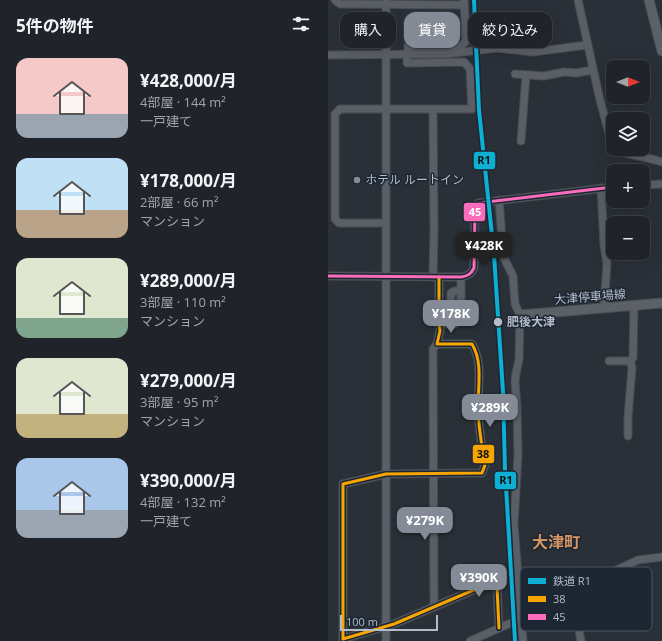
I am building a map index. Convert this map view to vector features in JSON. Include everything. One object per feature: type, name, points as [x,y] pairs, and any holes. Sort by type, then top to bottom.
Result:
[{"type":"main road","points":[[649,0],[662,51]]},
{"type":"main road","name":"大津停車場線","points":[[520,315],[662,303]]},
{"type":"street","points":[[335,0],[340,4],[386,2],[464,2],[466,41],[461,46],[408,46],[408,63],[464,62],[470,69],[472,109],[340,109],[335,114],[335,219],[339,224],[386,223]]},
{"type":"street","points":[[578,0],[587,45],[606,121]]},
{"type":"street","points":[[386,2],[386,641]]},
{"type":"street","points":[[328,55],[408,55],[461,53],[497,48],[533,52],[587,45]]},
{"type":"street","points":[[515,74],[544,76],[564,72],[576,73],[593,70]]},
{"type":"street","points":[[521,141],[526,75]]},
{"type":"street","points":[[433,110],[434,231],[438,324],[440,331],[437,344],[433,349],[434,607]]},
{"type":"street","points":[[632,156],[650,158],[662,162]]},
{"type":"street","points":[[650,185],[662,184]]},
{"type":"street","points":[[601,188],[604,247],[607,264],[604,307]]},
{"type":"street","points":[[328,276],[461,277],[470,274],[474,268],[475,208],[478,203],[606,188]]},
{"type":"street","points":[[499,200],[504,258],[513,276],[515,304],[520,315],[519,360],[515,382],[518,455],[514,524],[520,600]]},
{"type":"street","points":[[438,324],[455,324],[451,310],[451,294],[454,291],[461,291],[461,277]]},
{"type":"street","points":[[628,436],[632,368],[630,361],[633,358],[634,305]]},
{"type":"street","points":[[437,344],[472,344],[475,349],[480,380],[478,407],[485,465],[482,473],[386,474],[343,484],[343,639],[386,627],[490,583],[497,587],[499,628]]},
{"type":"street","points":[[609,361],[630,361]]},
{"type":"street","points":[[623,567],[638,560],[662,557]]},
{"type":"street","points":[[470,641],[520,619]]},
{"type":"street","points":[[523,631],[523,641]]},
{"type":"street","points":[[580,631],[582,641]]},
{"type":"green space","points":[[454,295],[458,295],[459,313],[456,318],[454,317]]},
{"type":"rail line","name":"R1","points":[[474,0],[479,110],[494,255],[503,392],[505,469],[515,641]]},
{"type":"transit line","name":"45","points":[[328,276],[466,276],[474,268],[475,208],[478,203],[606,188]]},
{"type":"transit line","name":"38","points":[[439,277],[440,331],[437,344],[472,344],[478,358],[478,407],[480,436],[485,465],[482,473],[386,474],[343,484],[343,639],[394,624],[490,583],[497,587],[499,628]]},
{"type":"place","name":"ホテル ルートイン","points":[[357,180]]},
{"type":"place","name":"肥後大津","points":[[498,322]]},
{"type":"district","name":"大津町","points":[[556,542]]}]
